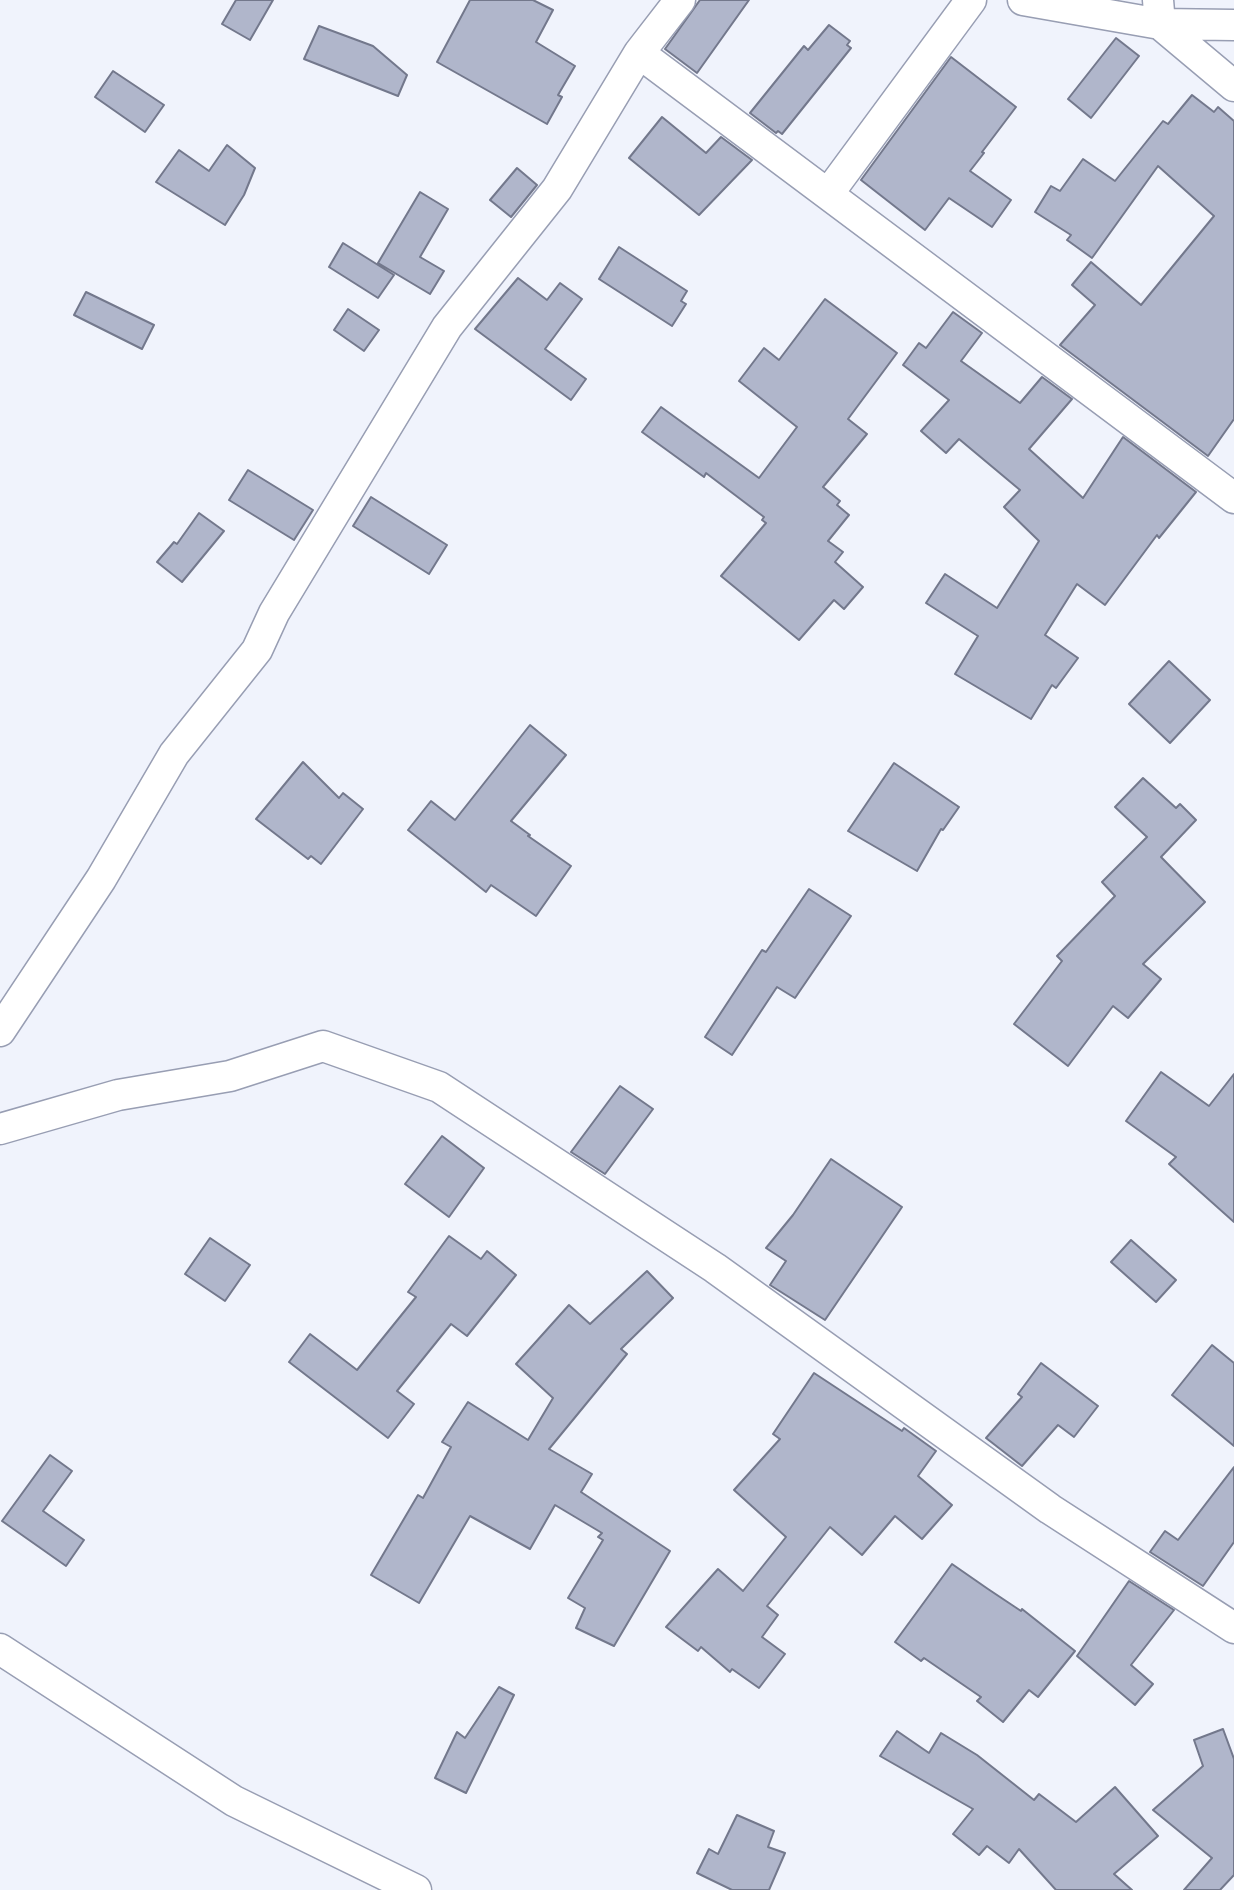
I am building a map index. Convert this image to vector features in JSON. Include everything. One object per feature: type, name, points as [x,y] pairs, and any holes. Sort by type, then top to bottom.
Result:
[{"type":"street","points":[[0,1031],[101,879],[174,754],[257,650],[274,613],[447,327],[557,189],[639,53],[680,0]]},
{"type":"street","points":[[828,194],[971,0]]},
{"type":"street","points":[[1023,0],[1159,12],[1234,25]]},
{"type":"street","points":[[1159,12],[1234,86]]},
{"type":"street","points":[[639,53],[1234,498]]},
{"type":"street","points":[[0,1129],[118,1095],[230,1076],[323,1046],[439,1087],[715,1268],[1050,1509],[1233,1625]]},
{"type":"street","points":[[0,1649],[234,1801],[416,1890]]},
{"type":"building","points":[[236,0],[273,0],[250,40],[222,24]]},
{"type":"building","points":[[470,0],[533,0],[553,10],[536,42],[575,66],[558,95],[562,97],[547,124],[437,62]]},
{"type":"building","points":[[700,0],[749,0],[697,73],[665,49]]},
{"type":"building","points":[[829,25],[850,41],[847,45],[851,48],[782,134],[776,133],[750,113],[804,46],[808,50]]},
{"type":"building","points":[[319,26],[373,46],[407,75],[398,96],[304,59]]},
{"type":"building","points":[[1116,38],[1139,56],[1091,118],[1068,99]]},
{"type":"building","points":[[951,57],[1016,107],[970,171],[1011,200],[992,227],[949,198],[925,230],[861,180]]},
{"type":"building","points":[[113,71],[164,105],[145,132],[95,97]]},
{"type":"building","points":[[1192,95],[1214,112],[1218,107],[1234,121],[1234,419],[1208,456],[1060,345],[1095,305],[1072,285],[1091,262],[1141,305],[1214,216],[1158,166],[1092,258],[1067,240],[1071,235],[1035,212],[1051,186],[1060,191],[1083,159],[1115,181],[1163,121],[1168,124]]},
{"type":"building","points":[[662,117],[706,153],[721,137],[752,160],[699,215],[629,158]]},
{"type":"building","points":[[227,145],[255,168],[244,195],[225,225],[156,182],[179,150],[209,171]]},
{"type":"building","points":[[517,168],[537,185],[511,217],[490,200]]},
{"type":"building","points":[[420,192],[448,209],[420,257],[444,271],[430,294],[378,263]]},
{"type":"building","points":[[343,243],[394,275],[378,298],[329,267]]},
{"type":"building","points":[[619,247],[687,291],[681,301],[686,304],[672,326],[599,279]]},
{"type":"building","points":[[518,278],[547,300],[560,283],[582,299],[545,349],[586,379],[571,400],[475,329]]},
{"type":"building","points":[[86,292],[154,325],[142,349],[74,315]]},
{"type":"building","points":[[825,299],[897,353],[848,419],[867,434],[823,487],[840,501],[837,505],[849,515],[828,541],[843,552],[835,562],[863,587],[844,609],[834,600],[799,640],[721,576],[766,523],[762,520],[764,517],[706,473],[704,477],[642,432],[661,407],[759,478],[797,427],[739,381],[764,348],[779,360]]},
{"type":"building","points":[[348,309],[379,330],[364,351],[334,330]]},
{"type":"building","points":[[953,312],[982,333],[961,361],[1020,403],[1042,377],[1072,399],[1029,449],[1083,498],[1123,437],[1196,492],[1159,538],[1157,535],[1105,605],[1077,584],[1045,635],[1078,658],[1056,688],[1052,685],[1031,719],[955,674],[978,636],[926,603],[945,574],[997,608],[1039,541],[1004,507],[1020,490],[959,439],[946,453],[921,431],[949,400],[903,365],[919,343],[926,348]]},
{"type":"building","points":[[248,470],[313,510],[294,540],[229,500]]},
{"type":"building","points":[[371,497],[447,545],[429,574],[353,526]]},
{"type":"building","points":[[199,513],[224,531],[182,582],[157,562],[174,542],[177,544]]},
{"type":"building","points":[[1169,661],[1210,700],[1170,743],[1129,704]]},
{"type":"building","points":[[530,725],[566,755],[511,821],[571,866],[536,916],[491,885],[486,892],[408,830],[431,801],[455,820]]},
{"type":"building","points":[[303,762],[339,798],[343,793],[363,809],[321,864],[311,856],[308,859],[256,819]]},
{"type":"building","points":[[894,763],[959,807],[941,829],[917,871],[848,831]]},
{"type":"building","points":[[1143,778],[1176,808],[1180,804],[1196,820],[1161,857],[1205,902],[1143,964],[1161,979],[1128,1018],[1113,1006],[1068,1066],[1014,1024],[1062,961],[1057,956],[1115,896],[1102,882],[1147,837],[1115,807]]},
{"type":"building","points":[[809,889],[851,916],[795,998],[777,987],[732,1055],[705,1037],[762,950],[766,952]]},
{"type":"building","points":[[1161,1072],[1209,1106],[1234,1074],[1234,1222],[1169,1164],[1176,1157],[1126,1121]]},
{"type":"building","points":[[620,1086],[653,1109],[605,1174],[571,1152]]},
{"type":"building","points":[[442,1136],[484,1168],[449,1217],[405,1184]]},
{"type":"building","points":[[831,1159],[902,1207],[825,1320],[770,1285],[786,1261],[766,1248]]},
{"type":"building","points":[[449,1236],[481,1259],[487,1251],[516,1275],[467,1336],[451,1324],[397,1391],[414,1404],[388,1438],[289,1362],[310,1334],[357,1370],[416,1297],[408,1292]]},
{"type":"building","points":[[210,1238],[250,1265],[225,1301],[185,1274]]},
{"type":"building","points":[[1131,1240],[1176,1280],[1156,1302],[1111,1262]]},
{"type":"building","points":[[647,1271],[673,1298],[621,1349],[627,1354],[549,1449],[592,1474],[581,1492],[670,1551],[614,1646],[576,1628],[585,1608],[568,1598],[603,1540],[598,1537],[602,1533],[555,1505],[530,1549],[470,1516],[419,1603],[371,1575],[418,1495],[423,1498],[451,1447],[442,1442],[468,1402],[528,1440],[553,1398],[516,1364],[569,1305],[590,1324]]},
{"type":"building","points":[[1212,1345],[1234,1363],[1234,1446],[1172,1395]]},
{"type":"building","points":[[1041,1363],[1098,1406],[1074,1437],[1058,1425],[1022,1466],[986,1438],[1022,1397],[1018,1394]]},
{"type":"building","points":[[814,1373],[936,1451],[918,1476],[952,1505],[922,1539],[895,1516],[862,1555],[830,1527],[767,1606],[778,1615],[762,1637],[785,1654],[759,1688],[732,1669],[730,1672],[701,1647],[698,1651],[666,1627],[718,1569],[743,1591],[786,1537],[734,1490],[780,1439],[773,1434]]},
{"type":"building","points":[[50,1455],[72,1471],[43,1511],[84,1540],[66,1566],[2,1521]]},
{"type":"building","points":[[1234,1467],[1234,1542],[1203,1586],[1150,1552],[1165,1531],[1178,1540]]},
{"type":"building","points":[[952,1564],[1022,1609],[1075,1651],[1038,1697],[1029,1690],[1003,1722],[977,1701],[981,1697],[895,1642]]},
{"type":"building","points":[[1129,1581],[1174,1610],[1131,1665],[1153,1684],[1135,1705],[1077,1656]]},
{"type":"building","points":[[499,1687],[514,1695],[466,1793],[435,1778],[457,1732],[465,1738]]},
{"type":"building","points":[[1223,1729],[1234,1759],[1234,1875],[1220,1890],[1184,1890],[1212,1858],[1153,1810],[1203,1766],[1194,1740]]},
{"type":"building","points":[[897,1731],[929,1753],[941,1733],[977,1755],[1034,1800],[1039,1794],[1076,1822],[1115,1787],[1158,1836],[1114,1874],[1132,1890],[1056,1890],[1019,1849],[1009,1863],[987,1846],[979,1855],[953,1834],[973,1809],[880,1756]]},
{"type":"building","points":[[737,1815],[774,1831],[768,1847],[785,1853],[769,1890],[732,1890],[697,1873],[709,1849],[718,1854]]}]
